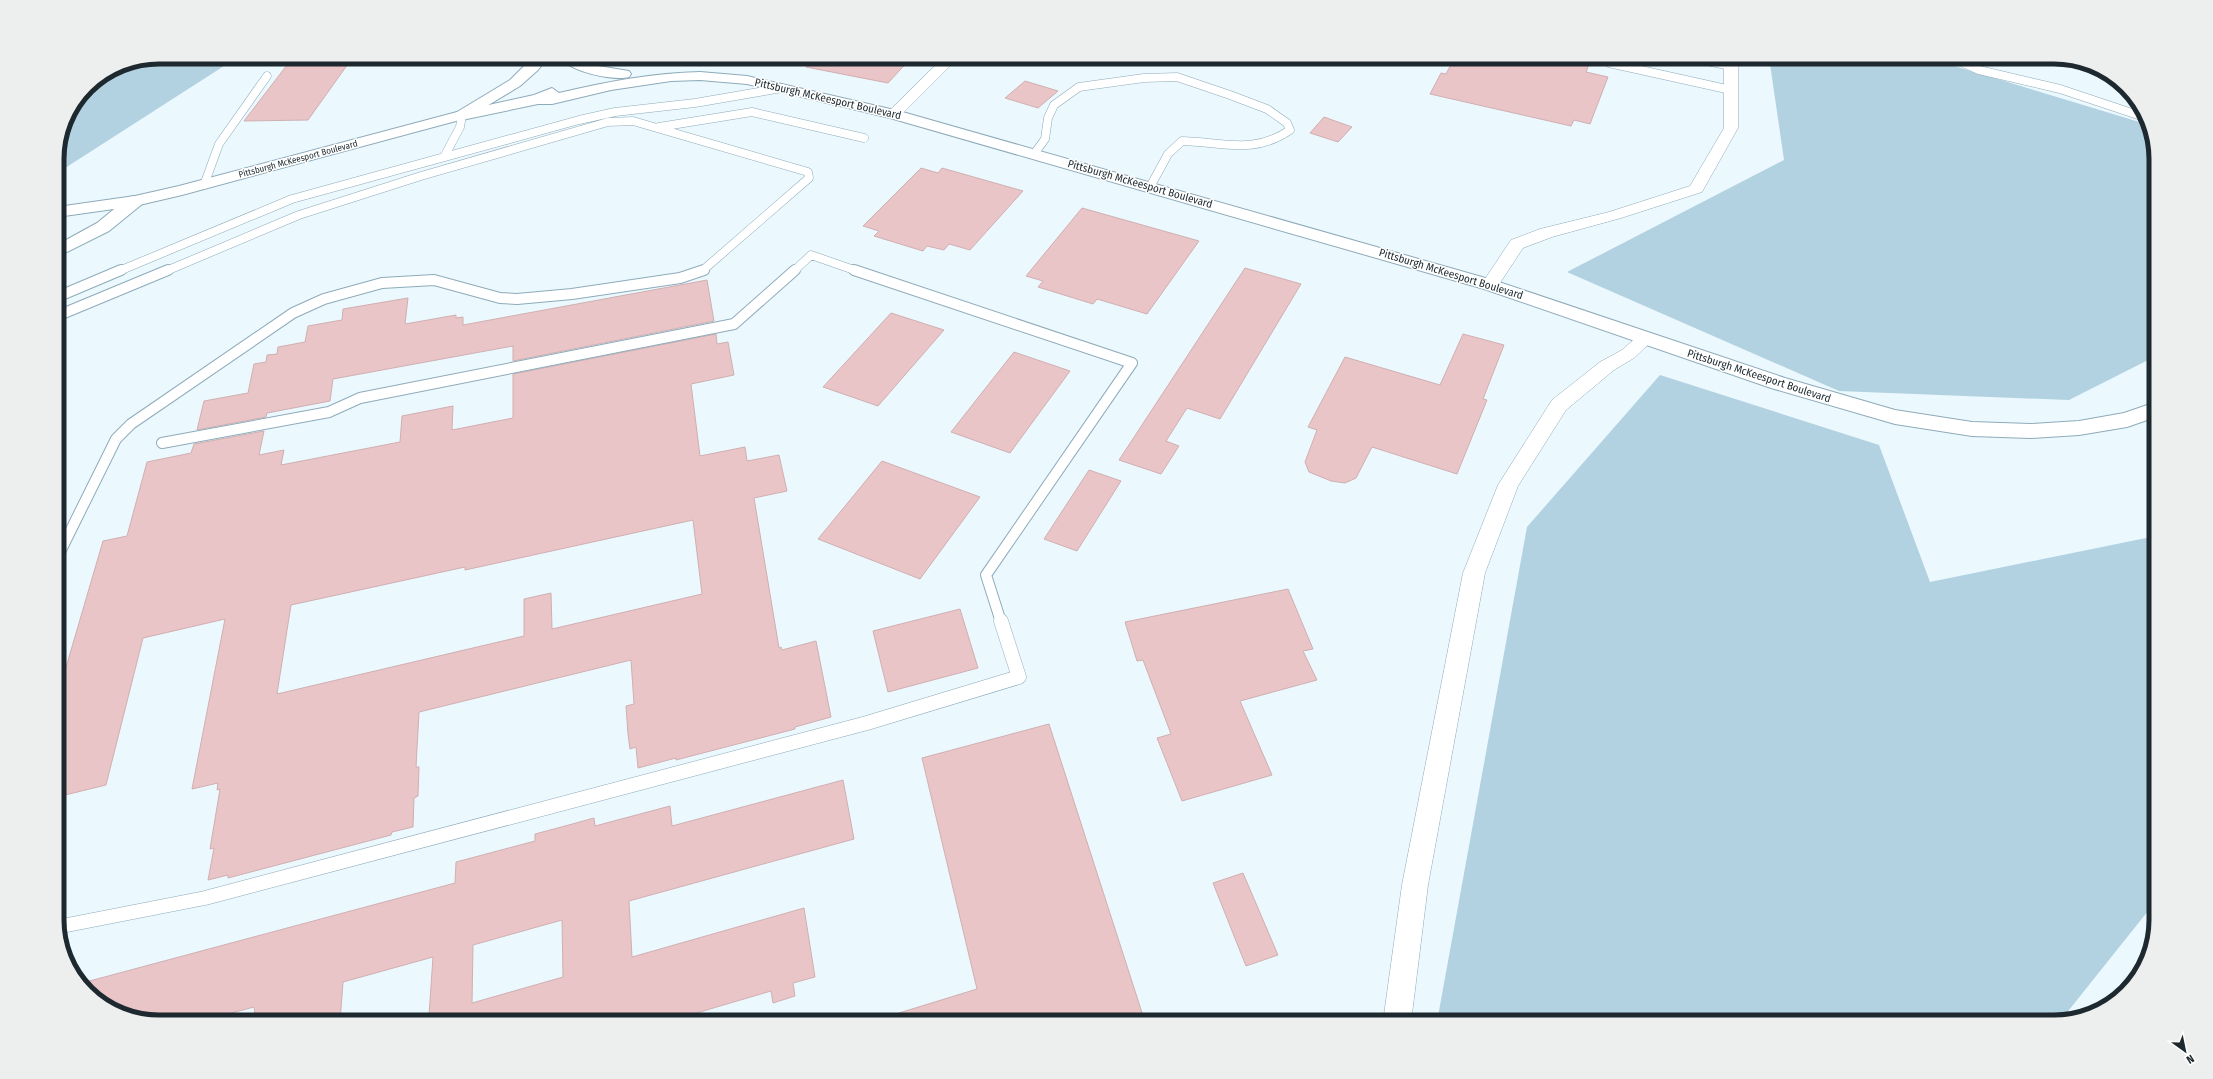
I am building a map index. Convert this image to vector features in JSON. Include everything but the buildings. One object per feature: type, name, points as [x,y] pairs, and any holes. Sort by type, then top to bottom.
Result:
[{"type":"main road","points":[[462,115],[497,96],[520,78],[534,64]]},
{"type":"main road","points":[[578,64],[605,73],[624,74]]},
{"type":"main road","name":"Pittsburgh McKeesport Boulevard","points":[[538,99],[553,92],[624,74],[670,69],[705,69],[733,73],[747,80]]},
{"type":"main road","name":"Pittsburgh McKeesport Boulevard","points":[[64,211],[135,201],[204,185],[462,115],[538,99],[552,99],[611,85],[670,77],[700,76],[747,80],[894,114],[1490,284],[1835,401],[1895,417],[1972,429],[2030,431],[2079,428],[2127,420],[2149,412]]},
{"type":"main road","points":[[64,248],[104,227],[135,201]]},
{"type":"street","points":[[894,114],[945,64]]},
{"type":"street","points":[[1490,284],[1517,244],[1546,233],[1615,215],[1696,189],[1731,128],[1731,90],[1725,64]]},
{"type":"street","points":[[1398,1015],[1415,885],[1474,573],[1508,485],[1559,405],[1607,366],[1628,354],[1646,338]]},
{"type":"lane","points":[[1626,64],[1731,90]]},
{"type":"lane","points":[[1963,64],[2009,79],[2052,88],[2138,115]]},
{"type":"lane","points":[[204,185],[219,144],[267,76]]},
{"type":"lane","points":[[1034,154],[1045,139],[1048,118],[1054,105],[1079,87],[1144,78],[1177,77],[1267,109],[1287,123],[1290,130],[1280,139],[1262,146],[1237,147],[1209,142],[1182,141],[1168,154],[1150,187]]},
{"type":"lane","points":[[64,294],[292,199],[580,120],[615,112],[695,104],[782,88]]},
{"type":"lane","points":[[656,127],[752,112],[864,138]]},
{"type":"lane","points":[[444,157],[460,127],[462,115]]},
{"type":"lane","points":[[64,313],[299,215],[377,190],[608,122],[633,121],[808,172],[809,178],[704,270],[680,278],[572,294],[516,299],[500,298],[434,280],[382,283],[324,299],[293,313],[131,424],[116,439],[64,544]]},
{"type":"lane","points":[[64,926],[205,898],[859,726],[1019,677],[986,576],[1132,363],[811,255],[734,324],[360,398],[329,412],[162,444]]},
{"type":"shaded area","points":[[227,64],[64,169],[64,153],[67,134],[71,123],[84,101],[106,80],[134,67],[147,65]]},
{"type":"shaded area","points":[[1770,64],[1948,64],[2141,123],[2149,153],[2149,360],[2069,400],[1839,391],[1567,272],[1784,160]]},
{"type":"shaded area","points":[[1660,375],[1879,445],[1930,582],[2149,537],[2149,910],[2066,1014],[1438,1015],[1527,527]]}]
